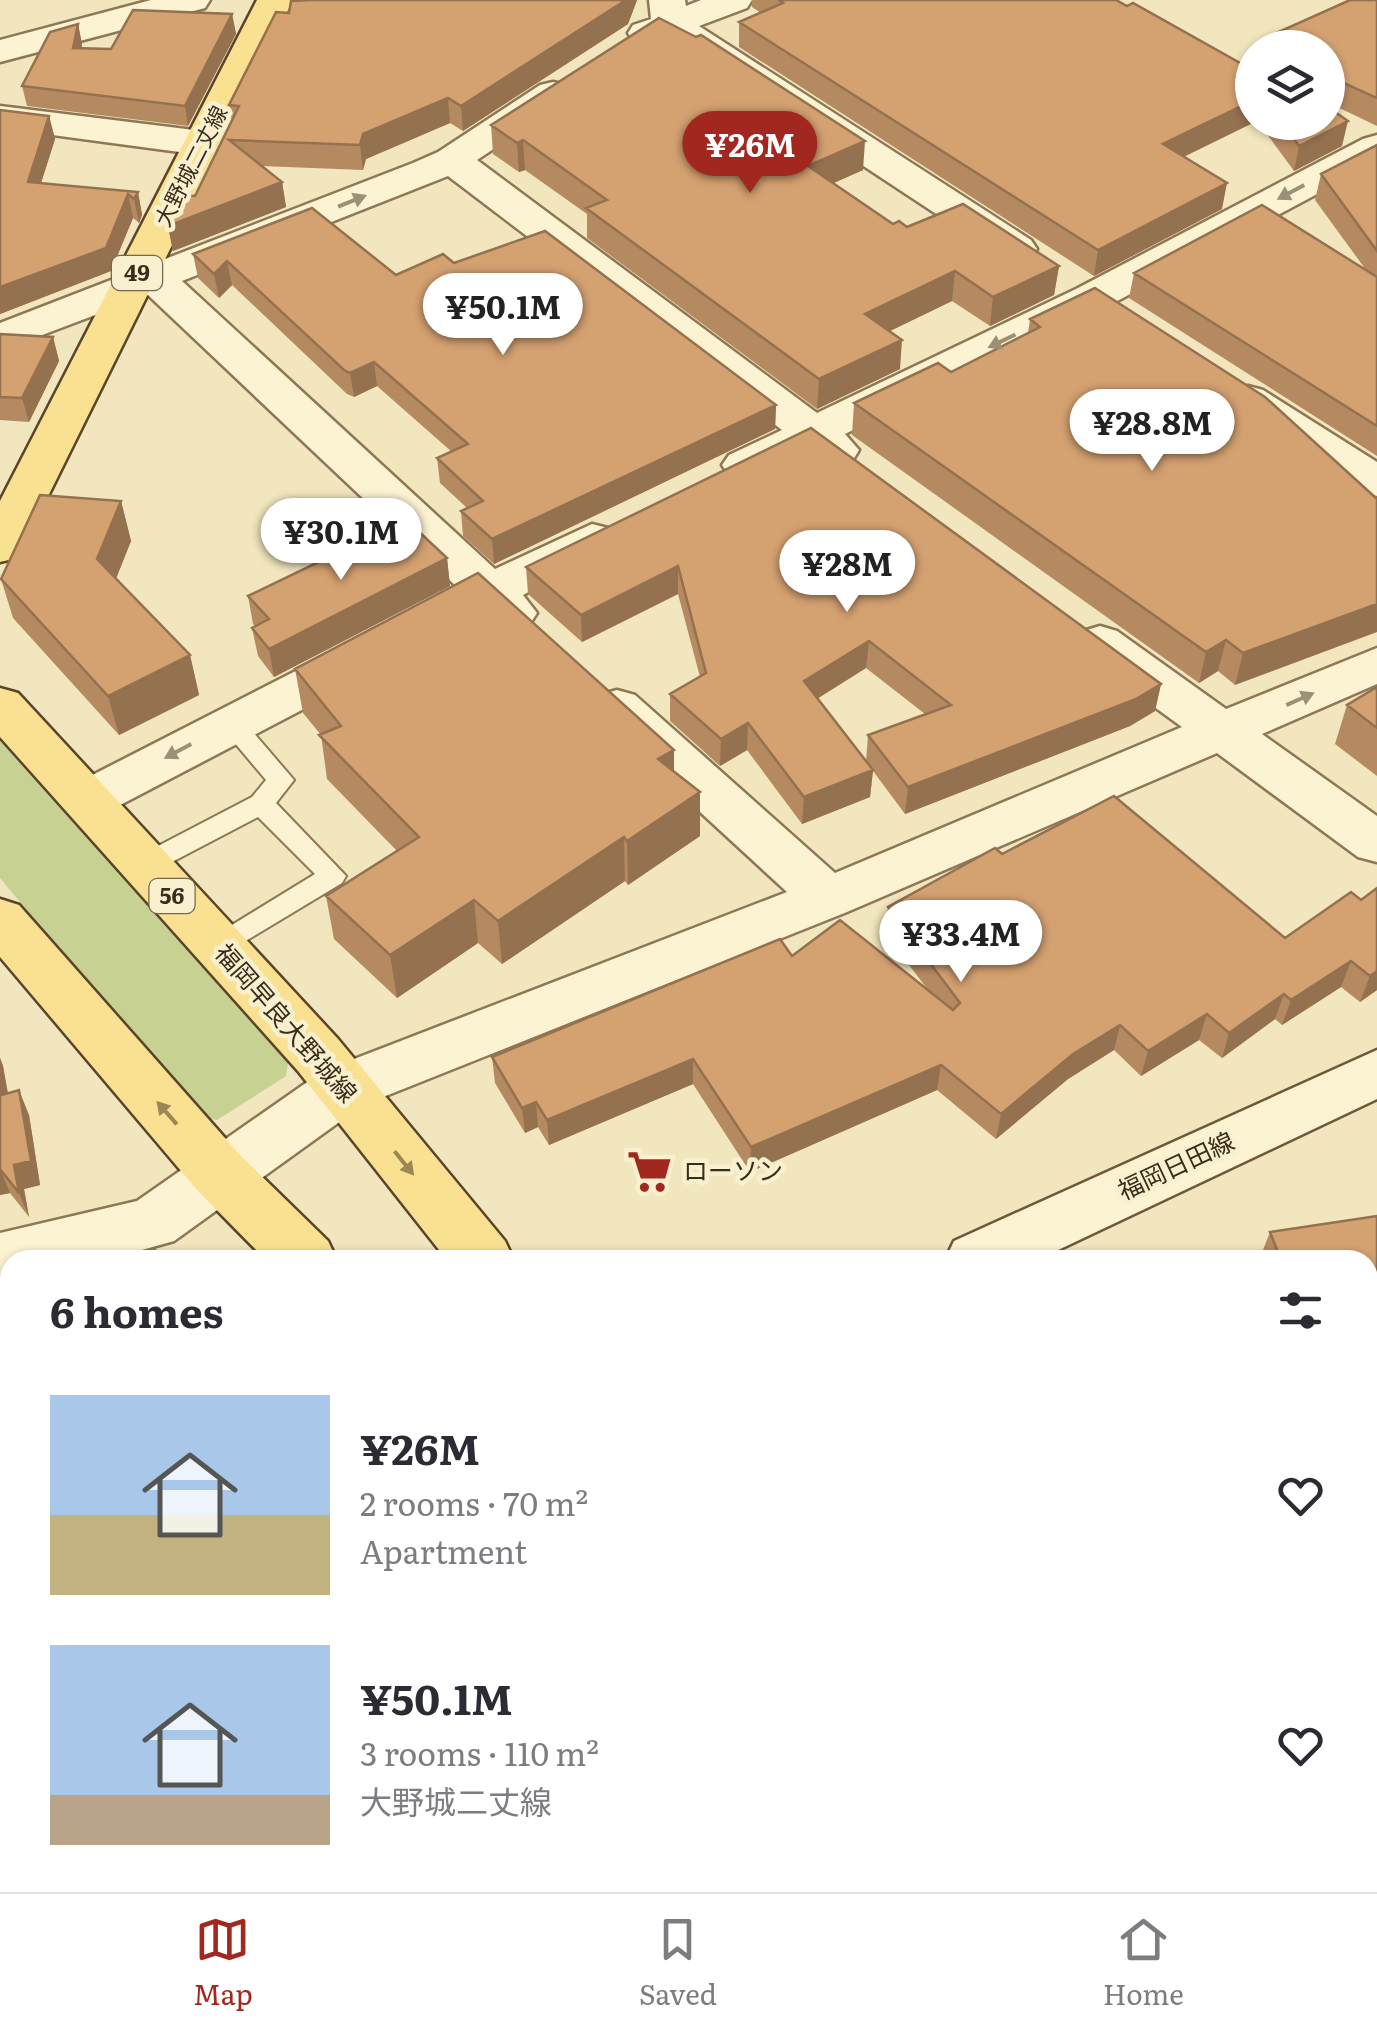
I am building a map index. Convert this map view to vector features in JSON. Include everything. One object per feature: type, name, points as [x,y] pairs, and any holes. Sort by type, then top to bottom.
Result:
[{"type":"main road","name":"大野城二丈線","points":[[0,547],[142,280],[202,143],[275,0]]},
{"type":"main road","name":"福岡早良大野城線","points":[[0,705],[343,1088],[475,1250]]},
{"type":"main road","points":[[0,920],[219,1173],[296,1250]]},
{"type":"street","points":[[0,52],[192,0]]},
{"type":"street","points":[[0,338],[452,160],[669,12],[734,0]]},
{"type":"street","points":[[669,12],[1079,289]]},
{"type":"street","points":[[0,117],[202,143]]},
{"type":"street","points":[[710,482],[813,432],[1366,140]]},
{"type":"street","points":[[452,160],[876,478]]},
{"type":"street","points":[[142,280],[547,644]]},
{"type":"street","points":[[1218,380],[1377,482]]},
{"type":"street","points":[[87,800],[488,590],[625,523]]},
{"type":"street","points":[[1066,617],[1377,843]]},
{"type":"street","points":[[37,1250],[153,1222],[343,1088],[828,898],[1377,665]]},
{"type":"street","points":[[591,684],[828,898]]},
{"type":"street","name":"福岡日田線","points":[[997,1250],[1377,1073]]},
{"type":"lane","points":[[144,866],[261,804],[281,780],[232,723]]},
{"type":"lane","points":[[219,946],[333,876],[261,804]]},
{"type":"green space","points":[[0,741],[288,1063],[286,1076],[217,1120],[199,1117],[0,878]]},
{"type":"building","points":[[626,0],[461,106],[448,98],[363,134],[360,145],[229,140],[282,182],[168,226],[184,195],[195,196],[239,106],[229,105],[276,12],[289,13],[291,1]]},
{"type":"building","points":[[779,0],[1116,0],[1127,6],[1133,3],[1235,60],[1235,109],[1163,144],[1227,183],[1098,250],[739,22],[783,3]]},
{"type":"building","points":[[1350,0],[1377,0],[1377,98],[1345,84],[1345,30],[1283,30]]},
{"type":"building","points":[[133,10],[232,14],[185,106],[22,86],[50,32],[78,24],[73,48],[111,49]]},
{"type":"building","points":[[659,18],[696,37],[701,35],[865,141],[808,166],[893,224],[899,221],[907,227],[963,204],[1059,266],[993,297],[955,271],[865,314],[902,340],[819,379],[586,208],[607,200],[523,140],[517,143],[491,125]]},
{"type":"building","points":[[0,110],[49,116],[28,182],[138,192],[134,199],[128,194],[106,248],[0,287]]},
{"type":"building","points":[[1377,145],[1377,251],[1321,174]]},
{"type":"building","points":[[1262,205],[1377,277],[1377,426],[1134,273]]},
{"type":"building","points":[[312,208],[396,275],[443,254],[454,263],[545,231],[776,405],[492,539],[461,511],[483,501],[437,458],[468,444],[374,362],[350,373],[344,370],[227,261],[214,274],[193,254]]},
{"type":"building","points":[[1095,288],[1265,397],[1377,499],[1377,604],[1243,653],[1226,640],[1206,652],[854,403],[938,363],[951,372],[1040,327],[1030,319]]},
{"type":"building","points":[[0,334],[53,337],[22,398],[0,397]]},
{"type":"building","points":[[811,428],[1161,684],[1136,699],[908,787],[868,735],[951,705],[869,641],[804,681],[873,770],[804,797],[748,723],[721,739],[670,694],[706,673],[678,566],[581,615],[526,567]]},
{"type":"building","points":[[40,495],[121,501],[97,559],[190,655],[108,696],[1,579]]},
{"type":"building","points":[[393,526],[401,534],[415,528],[447,558],[269,649],[252,628],[269,619],[248,596]]},
{"type":"building","points":[[478,573],[674,750],[658,759],[700,792],[498,921],[474,900],[390,955],[326,896],[419,837],[319,735],[341,726],[295,669]]},
{"type":"building","points":[[1377,687],[1377,728],[1347,705]]},
{"type":"building","points":[[1114,796],[1285,938],[1351,892],[1361,900],[1377,888],[1377,971],[1370,976],[1351,961],[1291,1000],[1284,994],[1229,1033],[1207,1014],[1148,1051],[1120,1025],[1073,1054],[1001,1114],[941,1065],[751,1147],[693,1059],[547,1120],[536,1102],[522,1108],[492,1057],[780,939],[792,956],[840,920],[953,1010],[960,1003],[888,907],[995,848],[1002,854]]},
{"type":"building","points":[[0,1080],[2,1095],[19,1090],[31,1161],[14,1165],[19,1193],[0,1169]]},
{"type":"building","points":[[1377,1216],[1377,1250],[1277,1250],[1270,1232]]},
{"type":"place","name":"ローソン","points":[[650,1171]]}]
